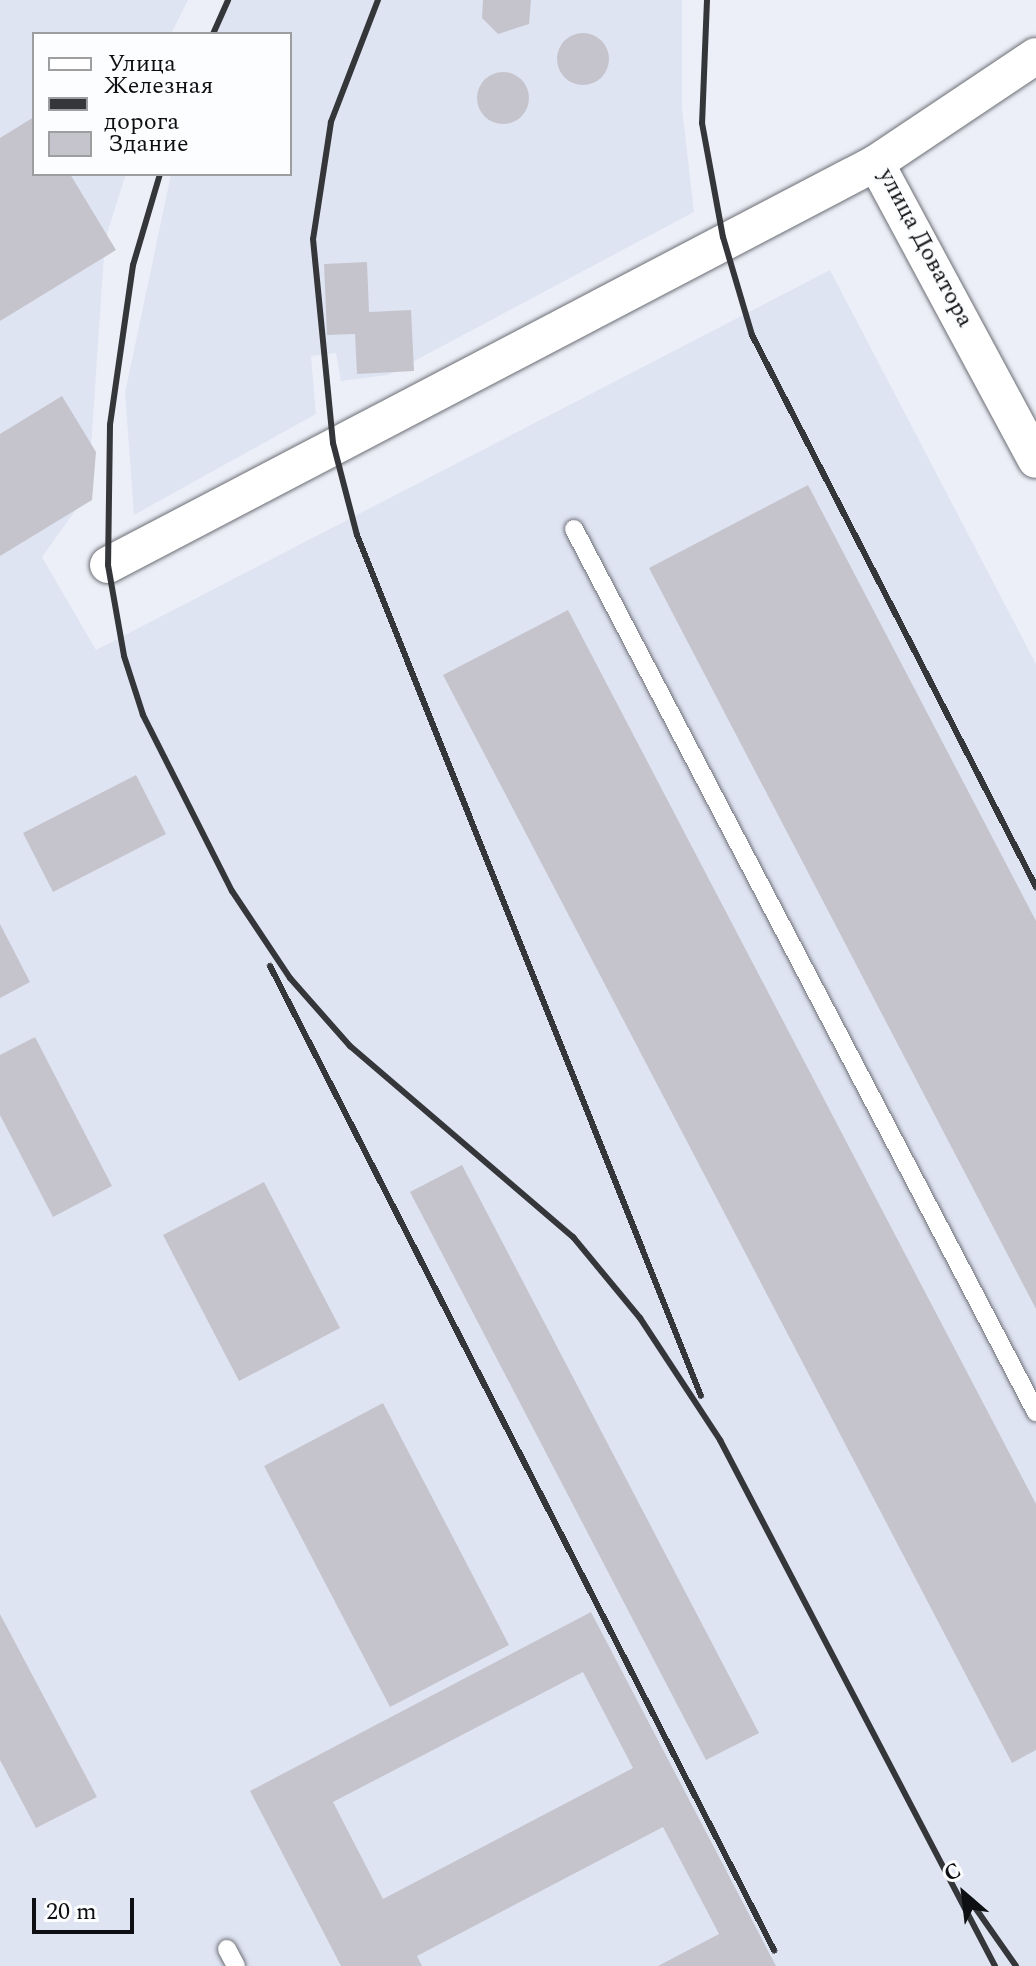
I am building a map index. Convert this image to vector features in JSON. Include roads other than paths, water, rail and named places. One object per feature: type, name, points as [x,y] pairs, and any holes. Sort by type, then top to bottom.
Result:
[{"type":"street","name":"улица Доватора","points":[[1036,56],[876,163],[1036,460]]},
{"type":"street","points":[[108,565],[876,163]]},
{"type":"lane","points":[[574,529],[1036,1412]]},
{"type":"lane","points":[[227,1949],[236,1966]]},
{"type":"railway","points":[[214,32],[228,0]]},
{"type":"railway","points":[[378,0],[331,122],[313,239],[333,443],[357,535],[701,1396]]},
{"type":"railway","points":[[707,0],[702,123],[723,237],[752,335],[1036,887]]},
{"type":"railway","points":[[159,176],[133,265],[110,425],[108,565],[124,656],[143,715],[232,891],[290,978],[350,1046],[573,1237],[640,1318],[720,1440],[995,1966]]},
{"type":"railway","points":[[270,966],[774,1950]]},
{"type":"railway","points":[[974,1906],[1016,1966]]}]
